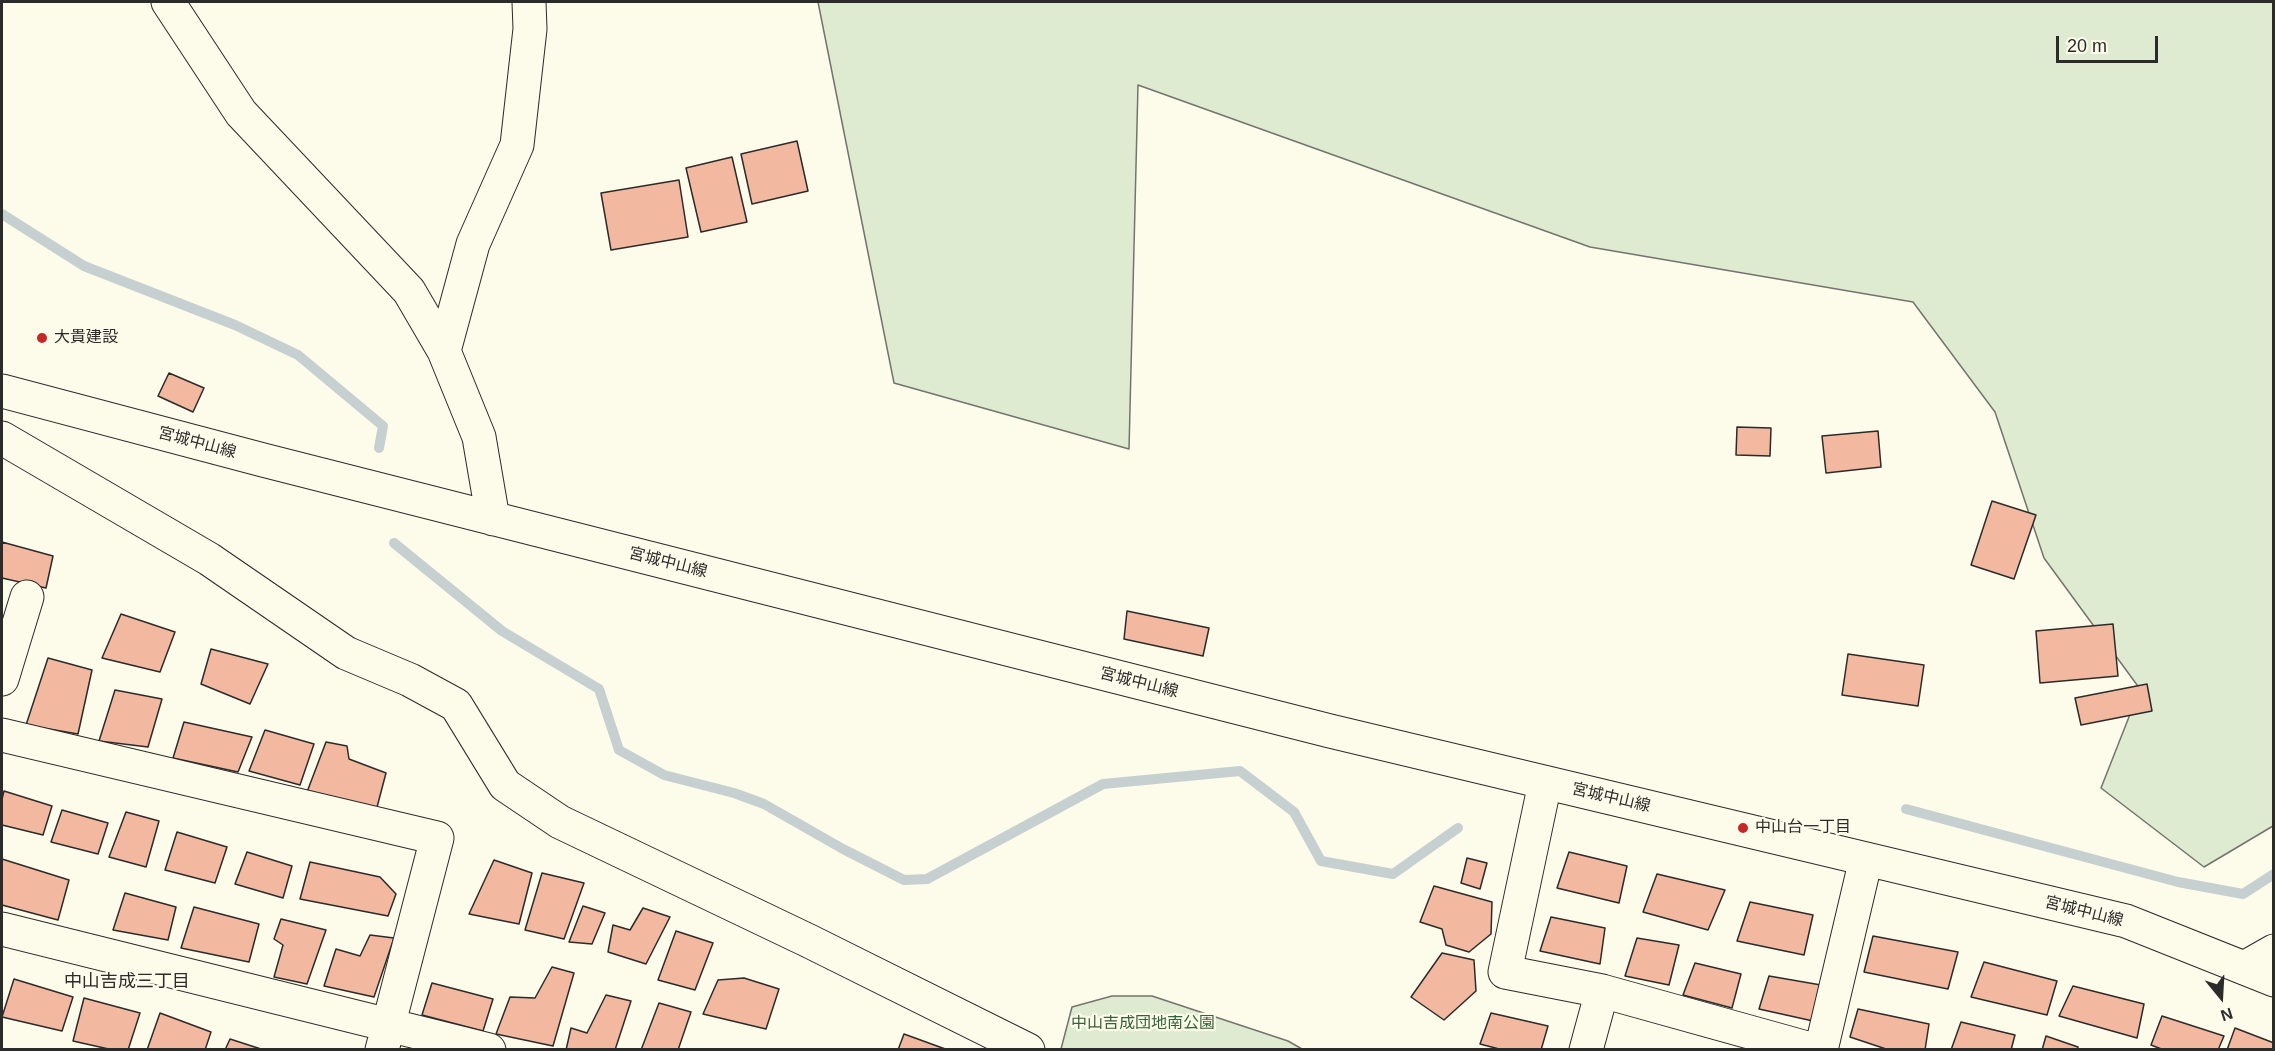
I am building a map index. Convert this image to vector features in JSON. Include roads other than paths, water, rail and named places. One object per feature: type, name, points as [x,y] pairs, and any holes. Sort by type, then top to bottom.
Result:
[{"type":"street","points":[[168,2],[242,114],[409,291],[444,351],[479,437],[493,519]]},
{"type":"street","points":[[444,351],[473,244],[517,145],[530,28],[529,2]]},
{"type":"street","name":"宮城中山線","points":[[2,391],[493,519],[1319,729],[2126,921],[2274,980]]},
{"type":"street","points":[[2,438],[209,559],[346,652],[410,680],[456,705],[505,785],[560,822],[809,941],[1028,1050]]},
{"type":"street","points":[[2,679],[27,597]]},
{"type":"street","points":[[2,735],[437,838],[385,1037]]},
{"type":"street","points":[[1545,783],[1504,972],[1602,991],[1814,1050]]},
{"type":"street","points":[[1821,1050],[1866,859]]},
{"type":"street","points":[[2,929],[385,1037],[489,1050]]},
{"type":"street","points":[[2244,968],[2274,951]]},
{"type":"street","points":[[1586,1050],[1602,991]]},
{"type":"waterway","points":[[2,214],[84,266],[235,325],[298,355],[383,426],[379,448]]},
{"type":"waterway","points":[[394,543],[502,631],[599,689],[619,750],[664,775],[734,793],[764,804],[843,849],[904,880],[927,879],[1103,784],[1240,771],[1294,812],[1321,861],[1393,874],[1458,828]]},
{"type":"waterway","points":[[1906,809],[2178,882],[2243,894],[2274,874]]},
{"type":"place","name":"大貴建設","points":[[42,338]]},
{"type":"place","name":"中山台一丁目","points":[[1743,828]]},
{"type":"district","name":"中山吉成三丁目","points":[[127,982]]},
{"type":"park label","name":"中山吉成団地南公園","points":[[1143,1024]]}]
